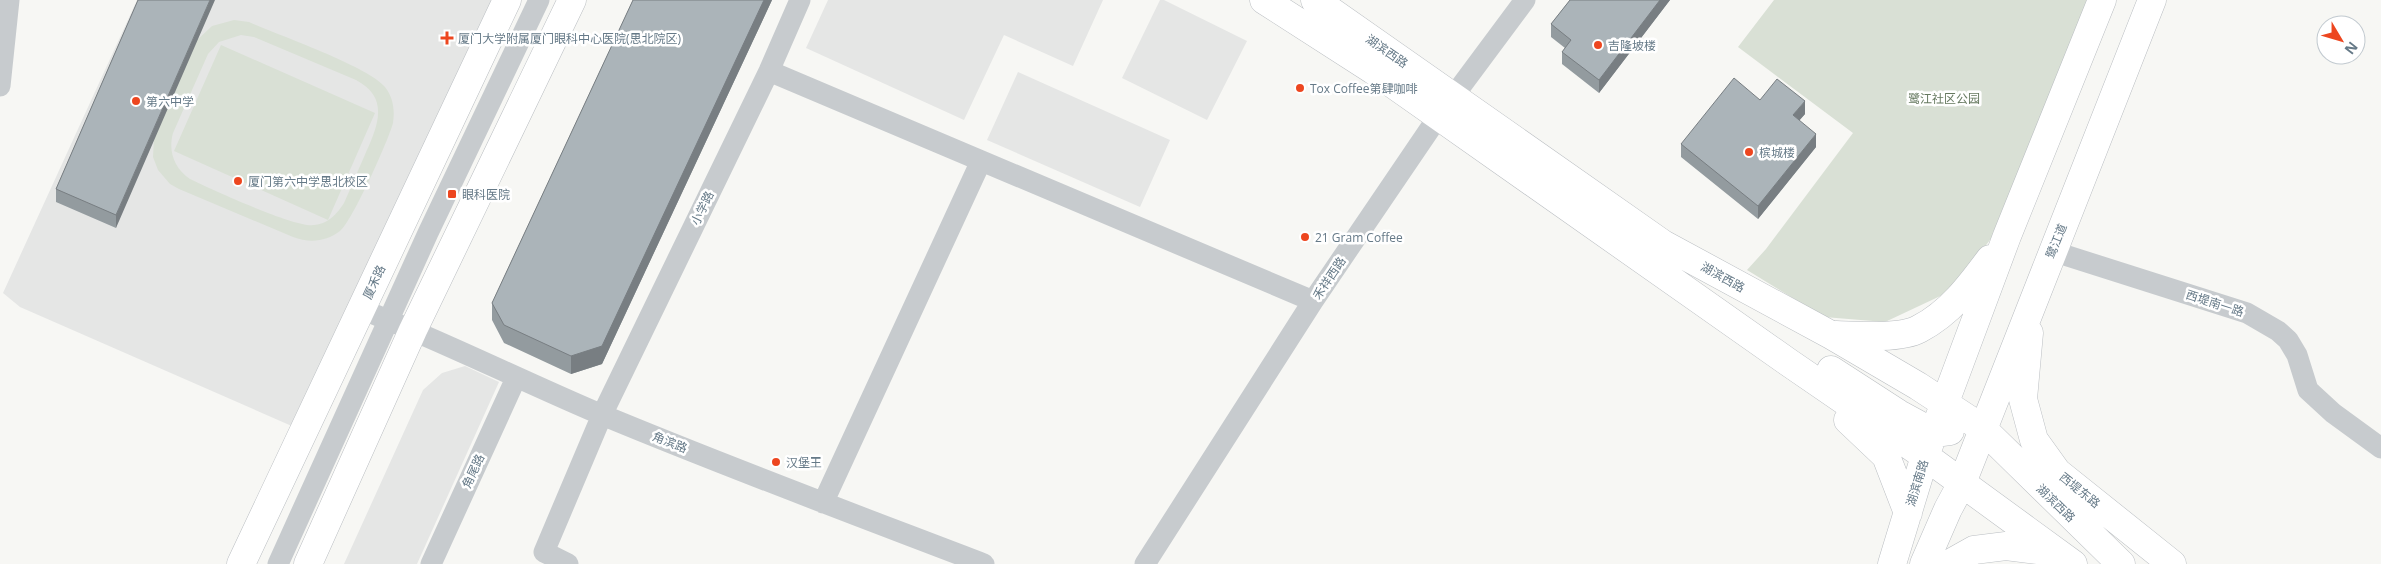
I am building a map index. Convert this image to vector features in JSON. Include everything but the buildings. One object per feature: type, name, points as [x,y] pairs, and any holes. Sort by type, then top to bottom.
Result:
[{"type":"main road","name":"厦禾路","points":[[241,564],[507,0]]},
{"type":"main road","points":[[308,564],[414,330],[572,0]]},
{"type":"main road","name":"湖滨西路","points":[[1264,0],[1373,70],[1446,107],[1663,244],[1831,335],[1945,403],[1982,428],[2120,564]]},
{"type":"main road","name":"湖滨西路","points":[[1314,0],[1446,107],[1706,305],[1788,362],[1929,444],[1962,483],[2063,558]]},
{"type":"main road","points":[[1945,403],[2007,236],[2102,0]]},
{"type":"main road","name":"鹭江道","points":[[1962,483],[1982,428],[2152,0]]},
{"type":"main road","points":[[1831,335],[1874,337],[1918,330],[1962,297],[2007,236]]},
{"type":"main road","name":"西堤东路","points":[[2032,302],[2023,399],[2034,440],[2057,472],[2172,564]]},
{"type":"main road","points":[[1706,305],[1777,333],[1899,414],[1929,444],[1982,428]]},
{"type":"main road","points":[[1788,362],[1886,456],[1908,513]]},
{"type":"main road","name":"湖滨南路","points":[[1892,564],[1929,444],[1945,403]]},
{"type":"main road","points":[[1924,564],[1948,509],[1962,483]]},
{"type":"main road","points":[[2117,520],[2161,564]]},
{"type":"main road","points":[[1949,564],[1974,550],[2006,546],[2063,558]]},
{"type":"street","points":[[0,86],[9,0]]},
{"type":"street","points":[[278,564],[428,233],[539,0]]},
{"type":"street","name":"小学路","points":[[568,564],[544,552],[602,415],[769,71],[800,0]]},
{"type":"street","name":"禾祥西路","points":[[1144,564],[1313,302],[1446,107],[1526,0]]},
{"type":"street","points":[[769,71],[1313,302]]},
{"type":"street","points":[[823,503],[981,161]]},
{"type":"street","name":"西堤南一路","points":[[2052,251],[2247,313],[2278,331],[2288,340],[2297,355],[2308,390],[2332,413],[2381,448]]},
{"type":"street","name":"角滨路","points":[[361,309],[414,330],[516,378],[602,415],[823,503],[984,564]]},
{"type":"street","name":"角尾路","points":[[431,564],[516,378]]},
{"type":"shaded area","name":"厦门第六中学思北校区","points":[[137,0],[504,0],[294,427],[20,307],[3,293]]},
{"type":"shaded area","points":[[828,0],[1103,0],[1073,66],[1004,35],[964,120],[806,48]]},
{"type":"shaded area","points":[[1160,0],[1164,0],[1247,41],[1207,120],[1122,78]]},
{"type":"shaded area","points":[[1018,72],[1170,140],[1140,207],[987,140]]},
{"type":"shaded area","points":[[465,366],[499,382],[417,564],[344,564],[423,390],[442,373]]},
{"type":"green space","name":"鹭江社区公园","points":[[1774,0],[2089,0],[1993,236],[1951,291],[1885,322],[1824,317],[1747,270],[1766,249],[1853,133],[1738,47]]},
{"type":"green space","points":[[234,20],[249,22],[361,70],[376,79],[388,91],[392,99],[394,113],[390,132],[370,180],[353,213],[346,224],[335,235],[311,241],[293,237],[179,189],[170,184],[158,170],[153,157],[154,138],[195,42],[212,26]],"holes":[[[241,35],[254,37],[356,80],[367,88],[374,96],[378,105],[378,115],[373,136],[344,203],[335,215],[324,223],[304,224],[233,199],[184,175],[174,159],[171,146],[173,133],[208,54],[219,42]]]},
{"type":"green space","points":[[221,45],[375,113],[328,220],[174,151]]},
{"type":"place","name":"厦门大学附属厦门眼科中心医院(思北院区)","points":[[447,38]]},
{"type":"place","name":"吉隆坡楼","points":[[1598,45]]},
{"type":"place","name":"Tox Coffee第肆咖啡","points":[[1300,88]]},
{"type":"place","name":"第六中学","points":[[136,101]]},
{"type":"place","name":"槟城楼","points":[[1749,152]]},
{"type":"place","name":"厦门第六中学思北校区","points":[[238,181]]},
{"type":"place","name":"眼科医院","points":[[452,194]]},
{"type":"place","name":"21 Gram Coffee","points":[[1305,237]]},
{"type":"place","name":"汉堡王","points":[[776,462]]}]
